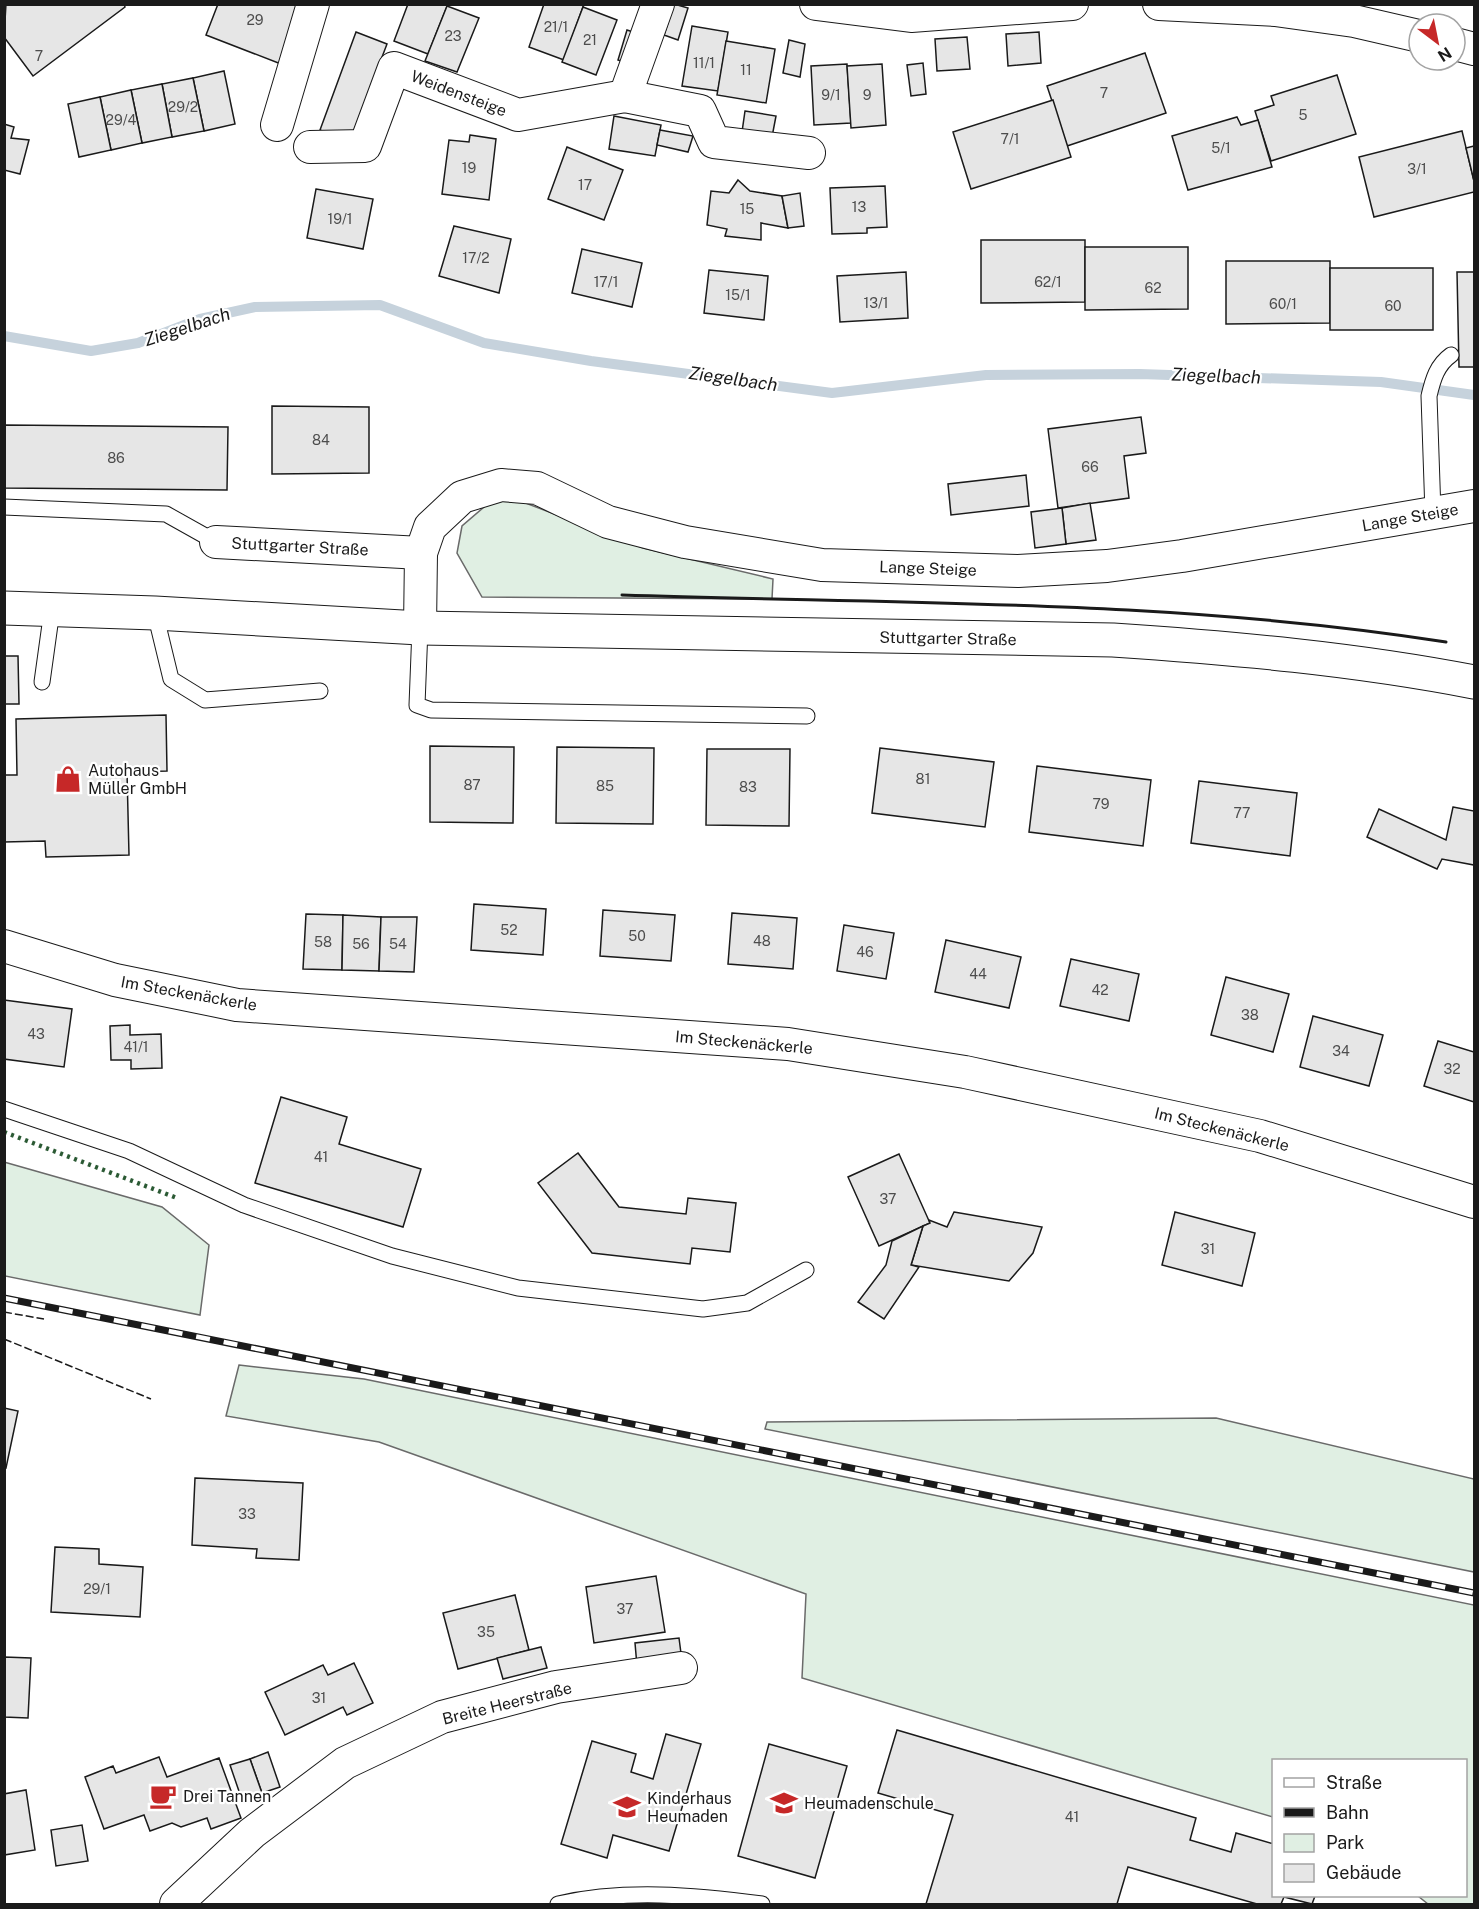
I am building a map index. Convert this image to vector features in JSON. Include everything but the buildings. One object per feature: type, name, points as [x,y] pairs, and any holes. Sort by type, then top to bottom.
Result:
[{"type":"main road","name":"Stuttgarter Straße","points":[[4,608],[156,613],[420,628],[1113,640],[1220,647],[1325,659],[1474,682]]},
{"type":"street","points":[[277,125],[313,4]]},
{"type":"street","points":[[625,96],[658,4]]},
{"type":"street","points":[[816,4],[911,16],[1072,4]]},
{"type":"street","points":[[1159,4],[1276,7],[1407,33]]},
{"type":"street","name":"Weidensteige","points":[[310,147],[365,146],[394,68],[518,115],[625,96],[700,111],[714,142],[809,153]]},
{"type":"street","name":"Lange Steige","points":[[421,553],[430,526],[462,497],[501,484],[537,488],[608,522],[685,542],[833,565],[1018,571],[1107,566],[1262,543],[1474,506]]},
{"type":"street","name":"Stuttgarter Straße","points":[[216,542],[421,553]]},
{"type":"street","points":[[420,628],[421,553]]},
{"type":"street","name":"Im Steckenäckerle","points":[[4,946],[20,953],[115,980],[237,1005],[788,1044],[965,1071],[1260,1136],[1474,1202]]},
{"type":"street","name":"Breite Heerstraße","points":[[176,1905],[252,1833],[345,1763],[442,1718],[556,1688],[681,1668]]},
{"type":"lane","points":[[1432,513],[1429,396],[1433,379],[1442,362],[1451,355]]},
{"type":"lane","name":"Stuttgarter Straße","points":[[4,507],[166,514],[216,542]]},
{"type":"lane","points":[[42,682],[52,610]]},
{"type":"lane","points":[[156,613],[171,679],[205,700],[320,691]]},
{"type":"lane","points":[[420,628],[417,705],[431,710],[807,716]]},
{"type":"lane","points":[[4,1109],[129,1151],[243,1205],[392,1256],[518,1288],[703,1309],[747,1303],[806,1270]]},
{"type":"lane","points":[[558,1905],[617,1894],[721,1898],[762,1905]]},
{"type":"green space","points":[[491,501],[523,502],[643,548],[773,579],[772,599],[482,597],[457,553],[462,526]]},
{"type":"green space","points":[[4,1162],[162,1207],[209,1245],[200,1315],[5,1276]]},
{"type":"green space","points":[[239,1365],[364,1379],[1474,1605],[1474,1904],[1428,1904],[1419,1897],[1467,1897],[1467,1759],[1272,1759],[1272,1817],[802,1678],[806,1594],[379,1442],[226,1416]]},
{"type":"green space","points":[[1216,1418],[1474,1479],[1474,1572],[765,1429],[767,1422]]},
{"type":"waterway","name":"Ziegelbach","points":[[4,336],[91,351],[138,343],[200,319],[255,307],[380,305],[484,343],[591,361],[832,393],[986,375],[1140,374],[1381,382],[1474,395]]},
{"type":"railway","points":[[4,1298],[1474,1593]]},
{"type":"hedge","points":[[4,1132],[177,1198]]},
{"type":"fence","points":[[4,1312],[44,1319]]},
{"type":"fence","points":[[4,1339],[151,1399]]},
{"type":"wall","points":[[622,595],[932,602],[1138,611],[1343,628],[1446,642]]},
{"type":"place","name":"Autohaus Müller GmbH","points":[[68,779]]},
{"type":"place","name":"Drei Tannen","points":[[163,1796]]},
{"type":"place","name":"Heumadenschule","points":[[784,1803]]},
{"type":"place","name":"Kinderhaus Heumaden","points":[[627,1807]]}]
